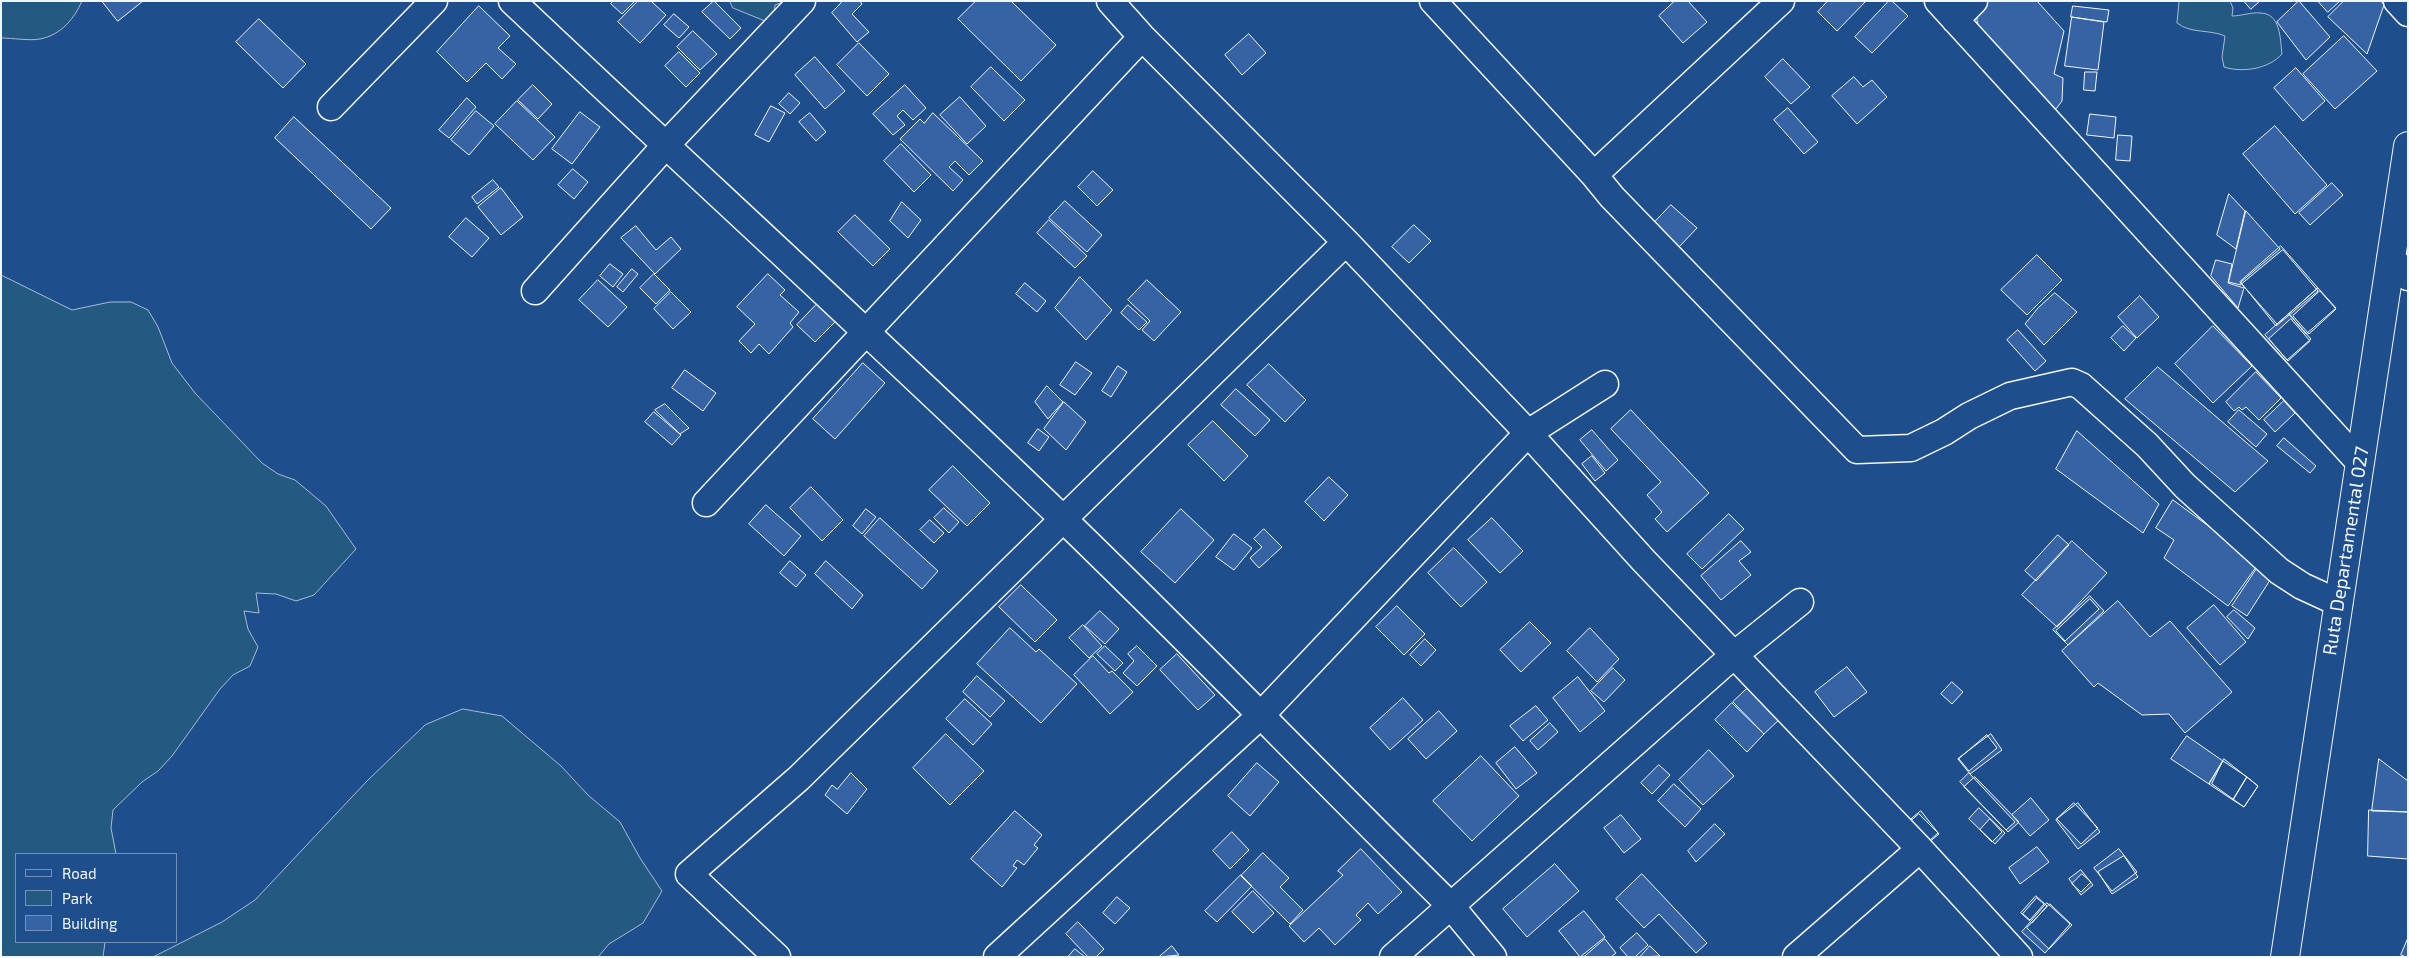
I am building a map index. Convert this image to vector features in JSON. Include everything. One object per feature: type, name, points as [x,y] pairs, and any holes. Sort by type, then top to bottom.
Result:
[{"type":"main road","name":"Ruta Departamental 027","points":[[2285,957],[2360,463],[2399,267],[2408,146]]},
{"type":"street","points":[[331,106],[434,1]]},
{"type":"street","points":[[512,1],[665,146],[866,330],[1064,520],[1450,905],[1493,957]]},
{"type":"street","points":[[535,291],[665,146],[802,1]]},
{"type":"street","points":[[1110,1],[1142,37],[1346,242],[1528,433],[1644,561],[1920,849],[2019,957]]},
{"type":"street","points":[[1433,1],[1594,175],[1612,197],[1857,450],[1912,448],[1944,432],[1969,416],[2010,396],[2072,382],[2081,386],[2140,438],[2185,486],[2279,571],[2302,586],[2338,603]]},
{"type":"street","points":[[1594,175],[1781,1]]},
{"type":"street","points":[[1974,1],[1946,10],[2360,463]]},
{"type":"street","points":[[2397,1],[2408,13]]},
{"type":"street","points":[[706,503],[1142,37]]},
{"type":"street","points":[[777,957],[689,874],[799,778],[1346,242]]},
{"type":"street","points":[[998,957],[1261,715],[1528,433],[1604,384]]},
{"type":"street","points":[[1392,957],[1734,655],[1800,602]]},
{"type":"street","points":[[1796,957],[1920,849]]},
{"type":"green space","points":[[1,1],[82,1],[71,20],[60,30],[48,37],[31,40],[1,38]]},
{"type":"green space","points":[[730,1],[786,1],[775,5],[774,18],[765,21],[733,8]]},
{"type":"green space","points":[[2230,1],[2233,8],[2232,16],[2257,13],[2267,14],[2276,22],[2280,34],[2282,54],[2270,63],[2255,68],[2239,70],[2224,67],[2222,57],[2225,36],[2188,29],[2177,23],[2179,2]]},
{"type":"green space","points":[[1,275],[72,310],[110,302],[131,302],[148,310],[158,327],[172,363],[195,393],[262,463],[278,474],[295,480],[326,506],[356,549],[314,595],[296,601],[276,594],[256,593],[259,613],[244,611],[248,629],[258,647],[250,666],[233,675],[220,689],[172,756],[158,771],[142,782],[113,810],[111,828],[116,853],[15,853],[15,943],[105,943],[103,957],[1,957]]},
{"type":"green space","points":[[463,709],[502,716],[561,766],[588,795],[620,822],[640,858],[662,891],[643,923],[609,944],[598,957],[153,957],[222,922],[255,900],[367,781],[425,725]]},
{"type":"building","points":[[102,1],[143,1],[118,21]]},
{"type":"building","points":[[613,1],[635,1],[622,14],[611,4]]},
{"type":"building","points":[[638,1],[651,1],[666,15],[640,43],[618,22]]},
{"type":"building","points":[[714,1],[741,28],[730,39],[702,12]]},
{"type":"building","points":[[843,1],[860,1],[862,4],[852,14],[869,32],[857,42],[832,13]]},
{"type":"building","points":[[976,1],[1011,1],[1056,45],[1021,81],[958,19]]},
{"type":"building","points":[[1675,1],[1688,1],[1707,22],[1683,43],[1659,16]]},
{"type":"building","points":[[1828,1],[1866,1],[1837,31],[1818,12]]},
{"type":"building","points":[[1889,1],[1892,1],[1908,16],[1872,53],[1855,37]]},
{"type":"building","points":[[1982,1],[2037,1],[2064,31],[2054,74],[2063,78],[2062,101],[2056,109],[2037,96],[1979,29],[1977,20]]},
{"type":"building","points":[[2244,1],[2260,1],[2251,9]]},
{"type":"building","points":[[2299,1],[2330,37],[2306,60],[2277,22]]},
{"type":"building","points":[[2318,1],[2340,1],[2328,12]]},
{"type":"building","points":[[2344,1],[2381,1],[2384,5],[2367,54],[2328,17]]},
{"type":"building","points":[[479,6],[510,36],[498,48],[516,64],[502,79],[486,63],[467,82],[437,52]]},
{"type":"building","points":[[2073,6],[2109,10],[2107,22],[2071,17]]},
{"type":"building","points":[[674,14],[689,27],[679,38],[664,25]]},
{"type":"building","points":[[2072,17],[2104,22],[2098,70],[2065,66]]},
{"type":"building","points":[[259,19],[306,64],[283,88],[236,42]]},
{"type":"building","points":[[693,31],[717,54],[700,70],[677,47]]},
{"type":"building","points":[[1249,34],[1266,53],[1242,75],[1225,55]]},
{"type":"building","points":[[2344,36],[2377,71],[2335,109],[2303,74]]},
{"type":"building","points":[[859,43],[889,74],[867,96],[837,65]]},
{"type":"building","points":[[679,52],[700,73],[686,87],[665,66]]},
{"type":"building","points":[[815,57],[845,91],[825,109],[795,75]]},
{"type":"building","points":[[1783,59],[1810,87],[1791,104],[1765,77]]},
{"type":"building","points":[[991,67],[1025,100],[1004,121],[971,87]]},
{"type":"building","points":[[2296,68],[2325,101],[2303,121],[2274,88]]},
{"type":"building","points":[[2085,72],[2097,72],[2095,91],[2084,90]]},
{"type":"building","points":[[1854,77],[1863,87],[1872,80],[1887,97],[1857,124],[1832,96]]},
{"type":"building","points":[[533,85],[552,104],[538,119],[518,100]]},
{"type":"building","points":[[905,85],[926,108],[913,120],[903,110],[897,116],[905,125],[893,135],[873,114]]},
{"type":"building","points":[[789,93],[800,103],[790,114],[779,104]]},
{"type":"building","points":[[960,97],[986,126],[967,144],[940,115]]},
{"type":"building","points":[[467,98],[476,107],[449,138],[439,130]]},
{"type":"building","points":[[517,101],[555,137],[533,160],[495,124]]},
{"type":"building","points":[[771,106],[785,113],[769,142],[755,135]]},
{"type":"building","points":[[1788,108],[1818,142],[1804,154],[1774,120]]},
{"type":"building","points":[[476,111],[494,126],[469,155],[451,140]]},
{"type":"building","points":[[580,112],[600,127],[572,164],[552,149]]},
{"type":"building","points":[[810,113],[826,132],[816,141],[799,122]]},
{"type":"building","points":[[933,113],[983,161],[969,175],[955,161],[949,167],[963,180],[953,191],[900,139],[920,119],[924,123]]},
{"type":"building","points":[[2090,114],[2116,117],[2114,138],[2087,135]]},
{"type":"building","points":[[294,117],[391,208],[371,229],[275,138]]},
{"type":"building","points":[[2275,126],[2327,185],[2295,214],[2243,154]]},
{"type":"building","points":[[2118,135],[2132,136],[2130,161],[2116,160]]},
{"type":"building","points":[[901,144],[931,175],[914,192],[884,161]]},
{"type":"building","points":[[573,169],[588,182],[574,199],[558,185]]},
{"type":"building","points":[[1093,171],[1113,190],[1097,206],[1078,187]]},
{"type":"building","points":[[493,180],[499,187],[477,204],[472,197]]},
{"type":"building","points":[[2332,183],[2343,195],[2310,225],[2299,213]]},
{"type":"building","points":[[501,188],[523,217],[501,235],[478,207]]},
{"type":"building","points":[[2229,194],[2245,211],[2236,249],[2217,235]]},
{"type":"building","points":[[1065,201],[1102,235],[1087,252],[1049,218]]},
{"type":"building","points":[[902,202],[921,220],[908,238],[890,221]]},
{"type":"building","points":[[1671,205],[1697,228],[1679,247],[1654,223]]},
{"type":"building","points":[[2246,211],[2280,249],[2241,282],[2241,285],[2229,282]]},
{"type":"building","points":[[855,215],[890,249],[873,266],[838,232]]},
{"type":"building","points":[[466,218],[489,238],[472,257],[449,237]]},
{"type":"building","points":[[1049,220],[1087,256],[1075,268],[1037,233]]},
{"type":"building","points":[[1414,225],[1431,241],[1409,263],[1392,247]]},
{"type":"building","points":[[636,226],[656,250],[671,237],[681,249],[655,274],[621,238]]},
{"type":"building","points":[[2281,246],[2318,288],[2277,324],[2240,282]]},
{"type":"building","points":[[2283,250],[2318,291],[2276,326],[2242,284]]},
{"type":"building","points":[[2037,255],[2062,280],[2027,315],[2001,290]]},
{"type":"building","points":[[2216,260],[2232,264],[2228,283],[2244,288],[2238,308],[2211,276]]},
{"type":"building","points":[[610,264],[623,274],[613,287],[600,276]]},
{"type":"building","points":[[632,269],[638,274],[623,292],[617,287]]},
{"type":"building","points":[[654,274],[670,290],[656,304],[640,288]]},
{"type":"building","points":[[768,274],[785,290],[780,295],[799,312],[790,323],[793,327],[769,354],[759,344],[751,353],[739,341],[755,324],[737,307]]},
{"type":"building","points":[[1080,277],[1112,310],[1086,340],[1055,308]]},
{"type":"building","points":[[598,280],[627,307],[608,327],[579,300]]},
{"type":"building","points":[[1147,280],[1181,312],[1154,341],[1142,330],[1150,321],[1128,300]]},
{"type":"building","points":[[1025,283],[1046,301],[1037,312],[1016,294]]},
{"type":"building","points":[[2318,288],[2336,308],[2306,334],[2289,314]]},
{"type":"building","points":[[2320,291],[2336,309],[2309,334],[2293,316]]},
{"type":"building","points":[[671,292],[691,312],[673,329],[654,309]]},
{"type":"building","points":[[2055,293],[2077,312],[2044,345],[2025,324],[2038,308]]},
{"type":"building","points":[[2140,296],[2159,317],[2137,338],[2118,317]]},
{"type":"building","points":[[820,301],[838,319],[815,342],[797,325]]},
{"type":"building","points":[[1128,305],[1147,322],[1139,330],[1121,313]]},
{"type":"building","points":[[2289,314],[2311,339],[2287,360],[2265,335]]},
{"type":"building","points":[[2291,319],[2310,341],[2288,361],[2269,339]]},
{"type":"building","points":[[2123,326],[2136,338],[2124,351],[2111,338]]},
{"type":"building","points":[[2213,326],[2252,366],[2213,403],[2175,364]]},
{"type":"building","points":[[2018,330],[2046,361],[2035,371],[2007,340]]},
{"type":"building","points":[[1076,362],[1092,373],[1075,395],[1060,385]]},
{"type":"building","points":[[863,363],[885,383],[835,439],[813,419]]},
{"type":"building","points":[[1269,364],[1306,400],[1285,422],[1247,385]]},
{"type":"building","points":[[1118,366],[1127,372],[1111,397],[1102,391]]},
{"type":"building","points":[[2158,367],[2268,461],[2235,492],[2125,399]]},
{"type":"building","points":[[685,370],[716,393],[703,411],[672,388]]},
{"type":"building","points":[[2256,372],[2281,398],[2259,420],[2246,407],[2242,410],[2239,407],[2234,411],[2226,402]]},
{"type":"building","points":[[1047,386],[1063,402],[1048,419],[1035,402]]},
{"type":"building","points":[[1236,389],[1270,420],[1255,436],[1221,405]]},
{"type":"building","points":[[2284,401],[2295,413],[2275,432],[2264,420]]},
{"type":"building","points":[[1064,402],[1086,422],[1066,450],[1044,429]]},
{"type":"building","points":[[665,404],[689,428],[680,434],[655,410]]},
{"type":"building","points":[[1631,410],[1709,493],[1667,532],[1655,519],[1662,512],[1647,495],[1661,482],[1611,429]]},
{"type":"building","points":[[2239,410],[2267,434],[2256,447],[2228,422]]},
{"type":"building","points":[[654,412],[681,435],[672,445],[645,422]]},
{"type":"building","points":[[1213,421],[1248,456],[1224,481],[1188,445]]},
{"type":"building","points":[[1038,429],[1049,437],[1039,451],[1028,443]]},
{"type":"building","points":[[1592,430],[1618,460],[1606,471],[1580,440]]},
{"type":"building","points":[[2077,431],[2159,504],[2143,533],[2056,469]]},
{"type":"building","points":[[2284,438],[2316,466],[2310,473],[2277,446]]},
{"type":"building","points":[[1592,456],[1605,473],[1595,481],[1582,464]]},
{"type":"building","points":[[953,466],[990,503],[967,526],[929,490]]},
{"type":"building","points":[[1329,477],[1348,495],[1324,521],[1305,502]]},
{"type":"building","points":[[811,487],[843,520],[822,541],[790,508]]},
{"type":"building","points":[[2173,500],[2259,563],[2228,606],[2164,558],[2174,540],[2156,528]]},
{"type":"building","points":[[766,505],[801,536],[784,556],[749,524]]},
{"type":"building","points":[[944,508],[959,522],[949,533],[934,518]]},
{"type":"building","points":[[866,509],[876,517],[862,534],[853,526]]},
{"type":"building","points":[[1181,509],[1214,540],[1175,583],[1141,552]]},
{"type":"building","points":[[1729,514],[1744,529],[1702,569],[1687,554]]},
{"type":"building","points":[[880,518],[938,571],[922,589],[864,536]]},
{"type":"building","points":[[1492,518],[1523,551],[1500,573],[1468,540]]},
{"type":"building","points":[[930,520],[944,533],[934,543],[920,530]]},
{"type":"building","points":[[1264,529],[1282,547],[1259,568],[1250,558],[1262,547],[1254,539]]},
{"type":"building","points":[[1234,534],[1252,548],[1234,570],[1216,557]]},
{"type":"building","points":[[2058,535],[2069,545],[2036,581],[2025,571]]},
{"type":"building","points":[[1741,541],[1751,552],[1739,561],[1751,575],[1721,600],[1701,576]]},
{"type":"building","points":[[2072,541],[2107,573],[2057,627],[2022,595]]},
{"type":"building","points":[[1454,548],[1487,582],[1461,607],[1428,573]]},
{"type":"building","points":[[790,561],[806,575],[796,587],[780,573]]},
{"type":"building","points":[[826,561],[863,595],[852,609],[815,574]]},
{"type":"building","points":[[2260,564],[2274,574],[2247,616],[2232,606]]},
{"type":"building","points":[[1021,585],[1057,620],[1035,642],[999,607]]},
{"type":"building","points":[[2090,596],[2104,611],[2068,645],[2053,630]]},
{"type":"building","points":[[2090,599],[2099,609],[2065,641],[2056,631]]},
{"type":"building","points":[[2118,601],[2150,637],[2170,621],[2232,692],[2185,733],[2169,714],[2142,715],[2098,683],[2094,687],[2062,651]]},
{"type":"building","points":[[2214,605],[2246,642],[2220,665],[2187,628]]},
{"type":"building","points":[[1397,606],[1425,634],[1404,655],[1376,627]]},
{"type":"building","points":[[2234,610],[2255,628],[2248,639],[2227,617]]},
{"type":"building","points":[[1100,611],[1119,629],[1105,644],[1085,626]]},
{"type":"building","points":[[1530,622],[1551,643],[1521,672],[1500,650]]},
{"type":"building","points":[[1083,625],[1102,646],[1089,658],[1069,638]]},
{"type":"building","points":[[1010,628],[1036,652],[1039,649],[1077,684],[1041,723],[977,664]]},
{"type":"building","points":[[1590,628],[1619,659],[1597,682],[1567,651]]},
{"type":"building","points":[[1425,639],[1436,650],[1421,666],[1410,655]]},
{"type":"building","points":[[1105,646],[1123,663],[1115,671],[1097,654]]},
{"type":"building","points":[[1137,646],[1157,666],[1137,686],[1123,673],[1134,661],[1128,654]]},
{"type":"building","points":[[1177,654],[1215,695],[1198,710],[1160,670]]},
{"type":"building","points":[[1093,656],[1109,673],[1112,671],[1133,692],[1110,714],[1074,675]]},
{"type":"building","points":[[1847,667],[1867,692],[1834,717],[1815,692]]},
{"type":"building","points":[[1613,668],[1625,680],[1604,702],[1591,691]]},
{"type":"building","points":[[977,676],[1005,701],[990,717],[963,692]]},
{"type":"building","points":[[1578,677],[1605,711],[1580,732],[1553,698]]},
{"type":"building","points":[[1952,682],[1963,692],[1952,704],[1941,694]]},
{"type":"building","points":[[1752,684],[1783,716],[1764,734],[1733,702]]},
{"type":"building","points":[[1403,698],[1423,720],[1390,750],[1370,728]]},
{"type":"building","points":[[965,699],[992,724],[973,745],[946,719]]},
{"type":"building","points":[[1732,703],[1764,734],[1747,752],[1715,720]]},
{"type":"building","points":[[1536,706],[1548,720],[1523,741],[1510,726]]},
{"type":"building","points":[[1439,711],[1457,731],[1426,759],[1408,739]]},
{"type":"building","points":[[1550,723],[1558,732],[1538,750],[1530,741]]},
{"type":"building","points":[[946,734],[984,771],[950,805],[913,768]]},
{"type":"building","points":[[1991,734],[2002,750],[1970,774],[1958,759]]},
{"type":"building","points":[[1987,735],[1997,748],[1969,771],[1959,759]]},
{"type":"building","points":[[2187,736],[2223,761],[2209,784],[2171,759]]},
{"type":"building","points":[[1515,747],[1537,773],[1516,789],[1496,763]]},
{"type":"building","points":[[1709,750],[1734,776],[1703,805],[1679,780]]},
{"type":"building","points":[[1481,756],[1519,796],[1472,841],[1433,801]]},
{"type":"building","points":[[2224,759],[2258,786],[2244,807],[2212,784]]},
{"type":"building","points":[[2379,759],[2408,781],[2408,812],[2372,811]]},
{"type":"building","points":[[2223,761],[2247,777],[2233,800],[2209,784]]},
{"type":"building","points":[[1257,763],[1279,782],[1250,816],[1228,796]]},
{"type":"building","points":[[1659,765],[1670,775],[1652,794],[1641,783]]},
{"type":"building","points":[[851,773],[867,789],[847,814],[825,795],[832,785],[837,789]]},
{"type":"building","points":[[1969,773],[2015,822],[2006,830],[1960,782]]},
{"type":"building","points":[[1975,777],[2019,822],[2008,832],[1964,787]]},
{"type":"building","points":[[2247,777],[2258,786],[2244,807],[2233,800]]},
{"type":"building","points":[[1674,784],[1701,809],[1685,827],[1658,801]]},
{"type":"building","points":[[2031,798],[2049,820],[2030,836],[2012,815]]},
{"type":"building","points":[[2074,803],[2098,828],[2081,844],[2057,819]]},
{"type":"building","points":[[2078,803],[2100,832],[2078,849],[2056,820]]},
{"type":"building","points":[[1979,808],[2005,833],[1995,844],[1969,819]]},
{"type":"building","points":[[2369,810],[2408,812],[2408,859],[2368,856]]},
{"type":"building","points":[[1015,811],[1042,835],[1034,845],[1038,848],[1024,865],[1017,860],[1013,866],[1017,868],[1002,887],[971,859]]},
{"type":"building","points":[[1921,811],[1939,834],[1928,843],[1909,821]]},
{"type":"building","points":[[1919,814],[1938,833],[1928,842],[1909,823]]},
{"type":"building","points":[[1621,815],[1641,839],[1624,853],[1604,828]]},
{"type":"building","points":[[1990,819],[2002,832],[1992,842],[1980,830]]},
{"type":"building","points":[[1715,824],[1725,834],[1696,862],[1688,851]]},
{"type":"building","points":[[1232,832],[1249,850],[1230,869],[1213,851]]},
{"type":"building","points":[[2037,847],[2049,862],[2020,884],[2009,868]]},
{"type":"building","points":[[1361,849],[1402,892],[1378,914],[1368,903],[1356,915],[1361,920],[1335,945],[1319,928],[1304,942],[1289,926],[1343,875],[1338,871]]},
{"type":"building","points":[[2119,849],[2137,872],[2112,891],[2094,868]]},
{"type":"building","points":[[1263,853],[1289,878],[1280,887],[1303,910],[1290,924],[1241,876]]},
{"type":"building","points":[[2124,856],[2138,877],[2112,894],[2098,872]]},
{"type":"building","points":[[1555,864],[1579,891],[1527,937],[1503,909]]},
{"type":"building","points":[[2081,870],[2093,885],[2081,895],[2069,879]]},
{"type":"building","points":[[1642,874],[1707,943],[1696,953],[1659,914],[1644,928],[1616,899]]},
{"type":"building","points":[[2082,874],[2091,882],[2081,892],[2072,884]]},
{"type":"building","points":[[1241,875],[1252,886],[1217,922],[1205,911]]},
{"type":"building","points":[[1253,891],[1274,913],[1253,933],[1232,912]]},
{"type":"building","points":[[2036,896],[2047,906],[2032,923],[2021,913]]},
{"type":"building","points":[[1117,897],[1130,908],[1115,924],[1103,913]]},
{"type":"building","points":[[2037,898],[2044,904],[2030,920],[2023,914]]},
{"type":"building","points":[[2047,903],[2070,924],[2045,953],[2022,932]]},
{"type":"building","points":[[2050,904],[2072,925],[2049,949],[2027,928]]},
{"type":"building","points":[[1584,911],[1605,937],[1580,957],[1559,931]]},
{"type":"building","points":[[1078,922],[1104,949],[1096,957],[1088,957],[1066,934]]},
{"type":"building","points":[[1637,933],[1648,945],[1635,957],[1628,957],[1620,948]]},
{"type":"building","points":[[2408,938],[2408,957],[2406,957],[2401,955]]},
{"type":"building","points":[[1605,939],[1616,953],[1611,957],[1584,957]]},
{"type":"building","points":[[1172,946],[1179,955],[1159,957]]},
{"type":"building","points":[[1650,946],[1660,956],[1640,957]]},
{"type":"building","points":[[1075,949],[1085,957],[1068,957]]}]
